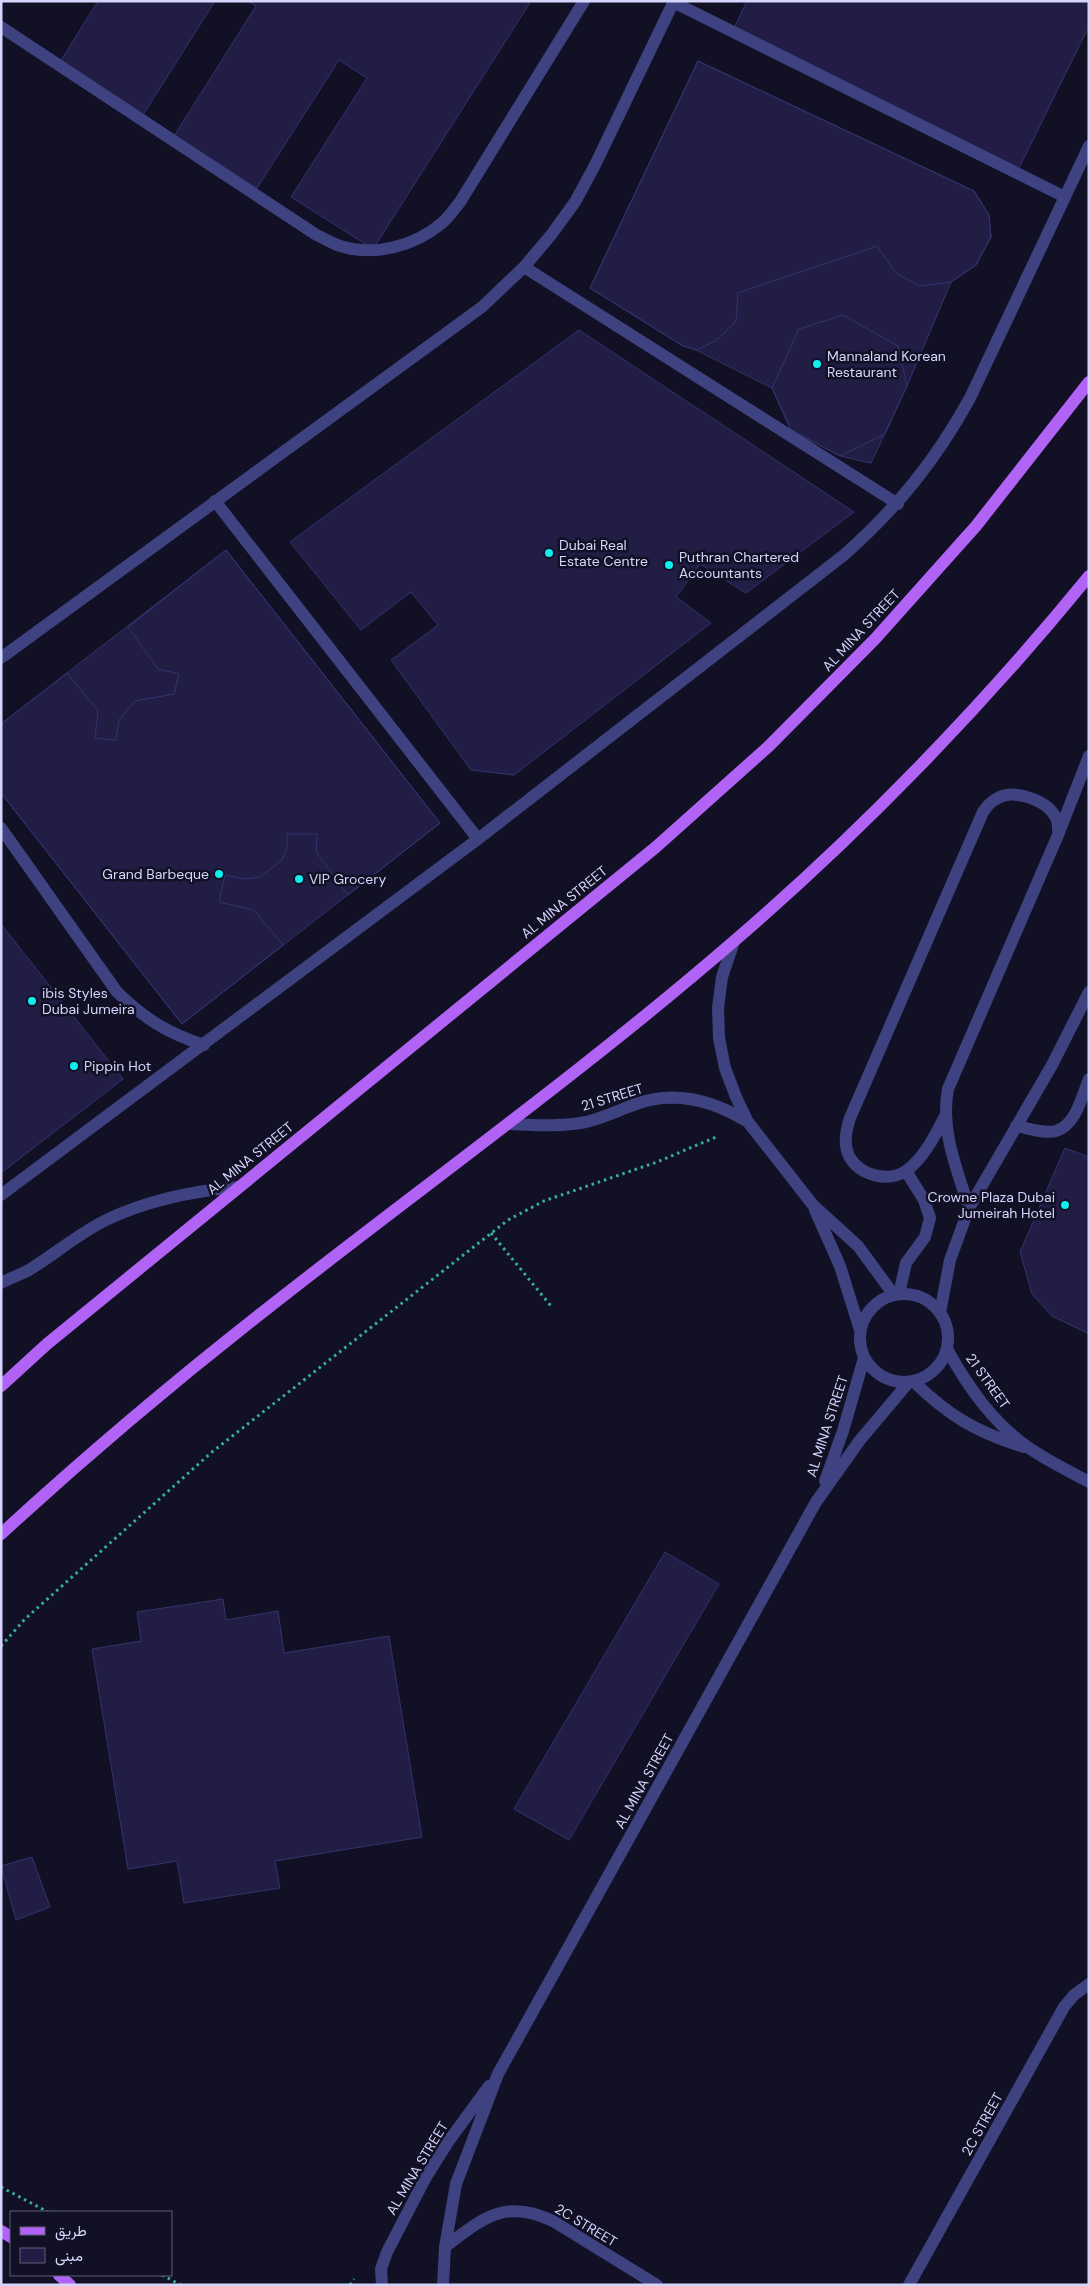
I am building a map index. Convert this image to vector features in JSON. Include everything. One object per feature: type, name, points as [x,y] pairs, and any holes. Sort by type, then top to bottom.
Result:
[{"type":"main road","name":"AL MINA STREET","points":[[1,1386],[47,1344],[656,847],[768,746],[875,638],[976,526],[1089,382]]},
{"type":"main road","points":[[1,1534],[71,1470],[169,1387],[269,1307],[510,1124],[734,942],[854,832],[960,723],[1089,576]]},
{"type":"main road","points":[[60,2276],[70,2285]]},
{"type":"street","points":[[1,27],[315,234],[339,246],[366,250],[394,248],[420,238],[442,223],[460,202],[584,1]]},
{"type":"street","points":[[1,658],[482,307],[524,267],[575,202],[595,165],[674,2],[1065,197]]},
{"type":"street","points":[[1,1195],[478,839],[844,555],[898,504],[949,435],[970,398],[1089,146]]},
{"type":"street","points":[[524,267],[898,504]]},
{"type":"street","points":[[216,501],[478,839]]},
{"type":"street","points":[[969,1208],[947,1135],[944,1118],[945,1103],[953,1074],[1058,835],[1089,756]]},
{"type":"street","points":[[944,1118],[928,1147],[906,1171],[894,1176],[880,1177],[868,1174],[849,1156],[846,1131],[983,812],[997,798],[1007,794],[1017,794],[1050,810],[1056,817],[1058,835]]},
{"type":"street","points":[[1,828],[117,992],[135,1010],[156,1025],[178,1037],[204,1045]]},
{"type":"street","name":"21 STREET","points":[[734,942],[722,978],[718,1008],[719,1038],[725,1068],[748,1122],[813,1205],[858,1246],[896,1294]]},
{"type":"street","points":[[940,1313],[950,1260],[969,1208],[1052,1065],[1089,992]]},
{"type":"street","points":[[1016,1126],[1056,1131],[1073,1116],[1089,1079]]},
{"type":"street","name":"21 STREET","points":[[510,1124],[560,1126],[587,1122],[638,1103],[660,1098],[684,1098],[708,1102],[730,1111],[748,1122]]},
{"type":"street","points":[[896,1294],[906,1263],[925,1237],[930,1218],[924,1200],[906,1171]]},
{"type":"street","points":[[1,1283],[29,1270],[105,1221],[136,1207],[178,1195],[204,1190],[238,1187]]},
{"type":"street","name":"21 STREET","points":[[813,1205],[840,1266],[860,1330]]},
{"type":"street","points":[[896,1294],[915,1295],[930,1302],[940,1313],[946,1324],[948,1349],[934,1370],[924,1377],[911,1382],[895,1382],[883,1377],[872,1369],[864,1358],[860,1345],[860,1330],[868,1311],[884,1298],[896,1294]]},
{"type":"street","name":"21 STREET","points":[[948,1349],[963,1377],[982,1403],[1004,1427],[1029,1448],[1089,1482]]},
{"type":"street","name":"AL MINA STREET","points":[[816,1502],[843,1431],[864,1358]]},
{"type":"street","name":"21 STREET","points":[[911,1382],[937,1404],[966,1424],[996,1438],[1029,1448]]},
{"type":"street","name":"AL MINA STREET","points":[[382,2285],[381,2269],[387,2252],[426,2177],[448,2142],[498,2074],[816,1502],[860,1440],[911,1382]]},
{"type":"street","name":"2C STREET","points":[[910,2285],[1064,2007],[1074,1995],[1089,1984]]},
{"type":"street","name":"AL MINA STREET","points":[[443,2285],[445,2247],[456,2184],[498,2074]]},
{"type":"street","name":"2C STREET","points":[[445,2247],[488,2216],[505,2211],[521,2210],[538,2214],[553,2221],[657,2285]]},
{"type":"path","points":[[1,1646],[25,1619],[212,1452],[491,1233],[526,1209],[544,1200],[657,1162],[748,1122]]},
{"type":"path","points":[[491,1233],[551,1306]]},
{"type":"path","points":[[1,2187],[46,2211]]},
{"type":"path","points":[[164,2276],[181,2285]]},
{"type":"building","points":[[98,1],[215,1],[143,115],[60,62]]},
{"type":"building","points":[[248,1],[531,1],[373,249],[291,197],[367,78],[339,60],[257,188],[174,136],[256,6]]},
{"type":"building","points":[[747,1],[1089,1],[1089,26],[1018,170],[733,30]]},
{"type":"building","points":[[698,61],[974,191],[989,215],[991,237],[976,265],[951,282],[919,286],[896,273],[877,246],[738,293],[736,321],[716,341],[696,350],[683,346],[590,288]]},
{"type":"building","points":[[698,61],[974,191],[989,215],[991,237],[976,265],[951,282],[907,386],[871,463],[840,456],[791,430],[772,388],[696,350],[683,346],[590,288]]},
{"type":"building","points":[[843,315],[898,346],[907,386],[885,434],[840,456],[791,430],[772,388],[799,329]]},
{"type":"building","name":"Dubai Real Estate Centre","points":[[579,330],[854,512],[746,593],[700,564],[676,597],[711,623],[514,775],[471,770],[391,660],[438,625],[411,592],[361,630],[290,542]]},
{"type":"building","points":[[226,550],[440,823],[348,895],[316,852],[317,834],[287,834],[287,849],[282,860],[260,877],[245,879],[225,875],[219,902],[254,910],[283,945],[182,1024],[1,793],[1,724],[67,673],[98,711],[95,738],[116,740],[119,720],[135,701],[174,694],[179,674],[158,669],[128,627]]},
{"type":"building","points":[[226,550],[440,823],[182,1024],[1,793],[1,724]]},
{"type":"building","name":"ibis Styles Dubai Jumeira","points":[[1,924],[123,1079],[1,1173]]},
{"type":"building","name":"Crowne Plaza Dubai Jumeirah Hotel","points":[[1065,1148],[1089,1157],[1089,1334],[1052,1316],[1032,1294],[1020,1252]]},
{"type":"building","points":[[665,1552],[719,1584],[569,1840],[514,1809]]},
{"type":"building","points":[[223,1599],[226,1620],[278,1611],[284,1653],[389,1636],[422,1837],[275,1861],[280,1888],[184,1903],[177,1861],[128,1869],[92,1649],[141,1641],[137,1612]]},
{"type":"building","points":[[32,1857],[50,1907],[16,1920],[1,1866]]},
{"type":"place","name":"Mannaland Korean Restaurant","points":[[817,364]]},
{"type":"place","name":"Dubai Real Estate Centre","points":[[549,553]]},
{"type":"place","name":"Puthran Chartered Accountants","points":[[669,565]]},
{"type":"place","name":"Grand Barbeque","points":[[219,874]]},
{"type":"place","name":"VIP Grocery","points":[[299,879]]},
{"type":"place","name":"ibis Styles Dubai Jumeira","points":[[32,1001]]},
{"type":"place","name":"Pippin Hot","points":[[74,1066]]},
{"type":"place","name":"Crowne Plaza Dubai Jumeirah Hotel","points":[[1065,1205]]}]
